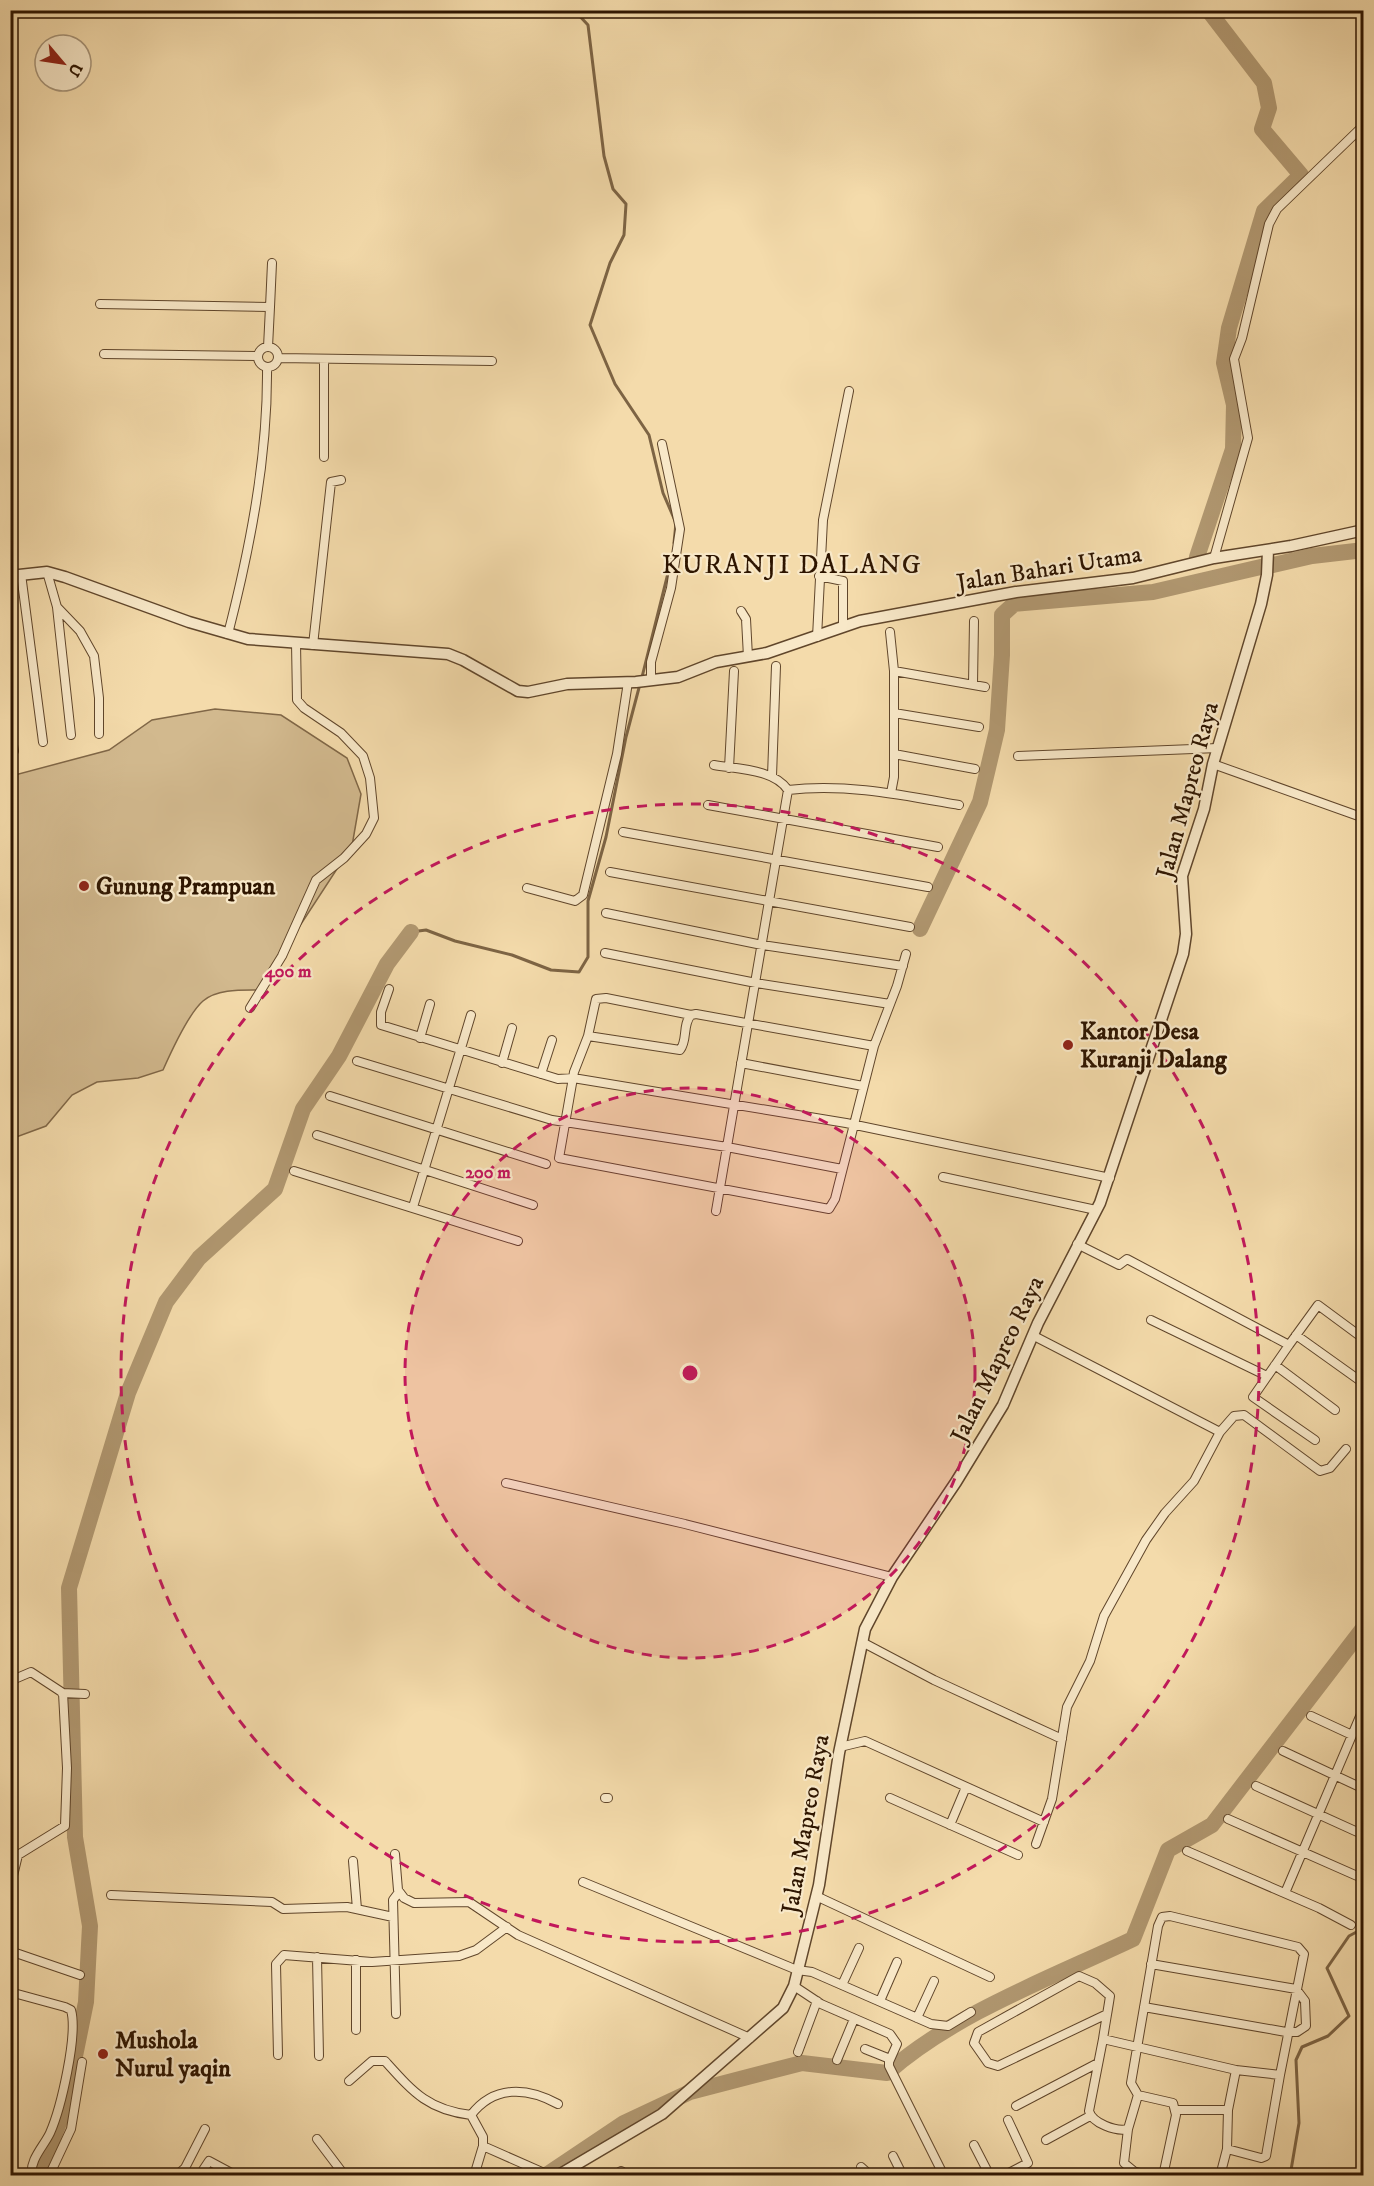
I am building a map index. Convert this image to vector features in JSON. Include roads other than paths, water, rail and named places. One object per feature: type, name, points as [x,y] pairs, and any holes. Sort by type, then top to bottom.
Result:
[{"type":"street","points":[[1214,558],[1248,438],[1234,359],[1242,338],[1269,224],[1277,209],[1364,125]]},
{"type":"street","points":[[268,347],[272,263]]},
{"type":"street","points":[[100,304],[270,307]]},
{"type":"street","points":[[268,347],[261,350],[258,356],[260,364],[267,367],[274,365],[278,358]]},
{"type":"street","points":[[268,347],[275,351],[278,358]]},
{"type":"street","points":[[104,354],[258,356]]},
{"type":"street","points":[[278,358],[492,361]]},
{"type":"street","points":[[324,358],[324,457]]},
{"type":"street","points":[[228,634],[248,556],[268,405],[267,367]]},
{"type":"street","points":[[817,637],[823,520],[849,391]]},
{"type":"street","points":[[527,888],[575,901],[583,895],[617,754],[640,682],[651,662],[671,588],[680,529],[662,444]]},
{"type":"street","points":[[313,645],[331,482],[341,480]]},
{"type":"street","name":"Jalan Bahari Utama","points":[[47,572],[98,587],[228,634],[313,645],[448,654],[523,692],[567,684],[640,682],[693,673],[716,662],[748,657],[817,637],[860,621],[1006,594],[1133,578],[1214,558],[1268,550],[1364,530]]},
{"type":"street","name":"Jalan Mapreo Raya","points":[[557,2175],[662,2114],[786,2004],[794,1986],[816,1896],[840,1747],[862,1642],[869,1620],[892,1577],[976,1452],[1003,1405],[1110,1178],[1183,954],[1186,934],[1182,876],[1204,809],[1213,764],[1261,604],[1267,574],[1268,550]]},
{"type":"street","points":[[43,742],[16,575],[47,572],[57,607],[70,735]]},
{"type":"street","points":[[819,576],[843,580],[843,626]]},
{"type":"street","points":[[57,607],[80,631],[94,656],[99,698],[99,734]]},
{"type":"street","points":[[741,611],[746,619],[748,657]]},
{"type":"street","points":[[974,621],[974,684]]},
{"type":"street","points":[[890,632],[894,671],[894,754],[891,793]]},
{"type":"street","points":[[250,1008],[282,956],[316,880],[336,866],[366,834],[375,811],[370,778],[363,756],[341,733],[304,708],[297,700],[296,643]]},
{"type":"street","points":[[772,776],[776,666]]},
{"type":"street","points":[[729,768],[734,671]]},
{"type":"street","points":[[894,671],[985,687]]},
{"type":"street","points":[[894,713],[980,727]]},
{"type":"street","points":[[10,727],[14,751]]},
{"type":"street","points":[[1018,756],[1218,747]]},
{"type":"street","points":[[894,754],[975,769]]},
{"type":"street","points":[[1213,764],[1364,818]]},
{"type":"street","points":[[714,765],[772,776],[783,782],[788,790],[716,1211]]},
{"type":"street","points":[[788,790],[807,788],[891,793],[958,805]]},
{"type":"street","points":[[708,805],[938,847]]},
{"type":"street","points":[[623,832],[928,886]]},
{"type":"street","points":[[610,872],[910,927]]},
{"type":"street","points":[[606,913],[762,945],[903,966]]},
{"type":"street","points":[[605,953],[756,983],[890,1004]]},
{"type":"street","points":[[873,1046],[749,1023],[691,1015],[627,1001],[596,999],[588,1035],[573,1078],[558,1157],[561,1160],[829,1209],[833,1206],[873,1046],[890,1004],[906,954]]},
{"type":"street","points":[[389,989],[381,1012],[381,1025],[558,1079],[573,1078],[853,1125],[1110,1178]]},
{"type":"street","points":[[420,1038],[430,1004]]},
{"type":"street","points":[[413,1207],[471,1015]]},
{"type":"street","points":[[588,1035],[680,1050],[683,1045],[686,1021],[691,1015]]},
{"type":"street","points":[[502,1063],[512,1028]]},
{"type":"street","points":[[541,1074],[552,1040]]},
{"type":"street","points":[[357,1061],[552,1120],[727,1147],[842,1169]]},
{"type":"street","points":[[741,1063],[863,1086]]},
{"type":"street","points":[[330,1096],[546,1164]]},
{"type":"street","points":[[317,1135],[533,1205]]},
{"type":"street","points":[[294,1172],[518,1241]]},
{"type":"street","points":[[943,1177],[1096,1210]]},
{"type":"street","points":[[1077,1244],[1119,1265],[1127,1259],[1289,1344]]},
{"type":"street","points":[[1315,1440],[1253,1397],[1318,1305],[1364,1340]]},
{"type":"street","points":[[1151,1320],[1267,1376]]},
{"type":"street","points":[[1296,1335],[1359,1380]]},
{"type":"street","points":[[1034,1336],[1220,1432]]},
{"type":"street","points":[[1275,1365],[1335,1410]]},
{"type":"street","points":[[1036,1844],[1054,1789],[1067,1707],[1086,1670],[1104,1616],[1155,1526],[1199,1473],[1220,1432],[1234,1416],[1244,1415],[1320,1471],[1330,1468],[1346,1449]]},
{"type":"street","points":[[506,1483],[892,1577]]},
{"type":"street","points":[[862,1642],[934,1680],[1062,1739]]},
{"type":"street","points":[[10,1681],[31,1672],[64,1693],[85,1694]]},
{"type":"street","points":[[10,1888],[18,1854],[65,1826],[66,1717],[64,1693]]},
{"type":"street","points":[[1284,1893],[1364,1707]]},
{"type":"street","points":[[1311,1716],[1352,1735]]},
{"type":"street","points":[[840,1747],[865,1741],[1044,1822]]},
{"type":"street","points":[[1283,1751],[1364,1789]]},
{"type":"street","points":[[1256,1786],[1364,1835]]},
{"type":"street","points":[[950,1826],[966,1787]]},
{"type":"street","points":[[890,1798],[1018,1855]]},
{"type":"street","points":[[1228,1818],[1364,1879]]},
{"type":"street","points":[[1187,1851],[1351,1925]]},
{"type":"street","points":[[395,1854],[399,1892],[393,1900],[396,2014]]},
{"type":"street","points":[[353,1861],[357,1909]]},
{"type":"street","points":[[583,1881],[797,1970],[812,1972],[931,2024],[948,2026],[971,2012]]},
{"type":"street","points":[[399,1892],[414,1904],[469,1902],[518,1935],[750,2038]]},
{"type":"street","points":[[111,1895],[272,1902],[283,1909],[357,1909],[393,1917]]},
{"type":"street","points":[[816,1896],[990,1977]]},
{"type":"street","points":[[1153,2175],[1136,2172],[1124,2163],[1128,2129],[1138,2095],[1131,2084],[1137,2045],[1158,1926],[1162,1917],[1170,1916],[1298,1947],[1304,1954],[1286,2032],[1266,2156],[1261,2158],[1227,2149]]},
{"type":"street","points":[[278,2055],[276,1964],[284,1955],[372,1962],[459,1956],[476,1950],[507,1927]]},
{"type":"street","points":[[842,1985],[859,1948]]},
{"type":"street","points":[[10,1951],[80,1975]]},
{"type":"street","points":[[317,1957],[319,2056]]},
{"type":"street","points":[[356,1960],[356,2030]]},
{"type":"street","points":[[880,2001],[897,1962]]},
{"type":"street","points":[[1144,2007],[1286,2032],[1297,2032],[1306,2025],[1305,2001],[1296,1989],[1151,1964]]},
{"type":"street","points":[[1107,2014],[998,2066],[988,2063],[974,2043],[978,2032],[1079,1976],[1109,1993],[1107,2014],[1103,2039],[1089,2111],[1090,2116],[1096,2121],[1122,2130],[1128,2129]]},
{"type":"street","points":[[917,2018],[934,1980]]},
{"type":"street","points":[[794,1986],[817,2001],[895,2038],[897,2044],[889,2066],[944,2175]]},
{"type":"street","points":[[10,1992],[71,2010],[75,2058],[71,2129],[49,2175]]},
{"type":"street","points":[[798,2052],[817,2001]]},
{"type":"street","points":[[837,2060],[854,2019]]},
{"type":"street","points":[[1103,2039],[1137,2045],[1236,2070],[1280,2075]]},
{"type":"street","points":[[865,2049],[890,2059]]},
{"type":"street","points":[[32,2175],[33,2164],[55,2122],[75,2058]]},
{"type":"street","points":[[348,2081],[372,2061],[385,2061],[407,2088],[435,2107],[471,2115],[483,2137],[483,2146],[474,2175]]},
{"type":"street","points":[[1016,2106],[1098,2063]]},
{"type":"street","points":[[1220,2175],[1227,2149],[1228,2110],[1236,2070]]},
{"type":"street","points":[[471,2115],[481,2102],[499,2094],[520,2090],[541,2095],[558,2104]]},
{"type":"street","points":[[1138,2095],[1165,2099],[1173,2103],[1175,2110],[1163,2175]]},
{"type":"street","points":[[1175,2110],[1228,2110]]},
{"type":"street","points":[[1046,2140],[1090,2116]]},
{"type":"street","points":[[1003,2175],[1028,2163],[1008,2120]]},
{"type":"street","points":[[176,2175],[185,2168],[205,2129]]},
{"type":"street","points":[[317,2139],[345,2175]]},
{"type":"street","points":[[974,2145],[990,2175]]},
{"type":"street","points":[[483,2146],[551,2175]]},
{"type":"street","points":[[890,2175],[902,2173],[894,2156]]},
{"type":"street","points":[[207,2175],[202,2170],[209,2161],[237,2175]]},
{"type":"street","points":[[861,2168],[871,2175]]},
{"type":"street","points":[[614,2174],[629,2175]]},
{"type":"waterway","points":[[574,10],[588,25],[604,156],[613,189],[626,204],[624,235],[610,263],[590,325],[615,384],[649,435],[663,493],[676,523],[674,543]]},
{"type":"waterway","points":[[1197,557],[1233,449],[1234,405],[1224,363],[1229,328],[1264,211],[1301,175],[1262,129],[1269,108],[1264,83],[1208,10]]},
{"type":"waterway","points":[[1273,565],[1312,556],[1364,550]]},
{"type":"waterway","points":[[642,677],[671,561]]},
{"type":"waterway","points":[[920,929],[980,802],[997,730],[1002,615],[1014,604],[1153,592],[1265,566]]},
{"type":"waterway","points":[[411,932],[426,930],[455,941],[512,955],[551,970],[579,972],[588,957],[588,901],[606,837],[626,737],[640,684]]},
{"type":"waterway","points":[[38,2176],[64,2110],[86,2002],[90,1926],[75,1837],[69,1588],[128,1393],[166,1302],[199,1258],[275,1189],[303,1109],[339,1056],[387,964],[411,932]]},
{"type":"waterway","points":[[545,2176],[624,2123],[690,2092],[802,2063],[887,2073],[913,2052],[973,2015],[1133,1939],[1168,1850],[1212,1825],[1364,1627]]},
{"type":"waterway","points":[[1290,2176],[1299,2123],[1296,2060],[1302,2047],[1328,2036],[1349,2016],[1327,1968],[1349,1936],[1364,1928]]},
{"type":"place","name":"Gunung Prampuan","points":[[84,886]]},
{"type":"place","name":"Kantor Desa Kuranji Dalang","points":[[1068,1045]]},
{"type":"place","name":"Mushola Nurul yaqin","points":[[103,2054]]},
{"type":"district","name":"KURANJI DALANG","points":[[792,564]]}]
